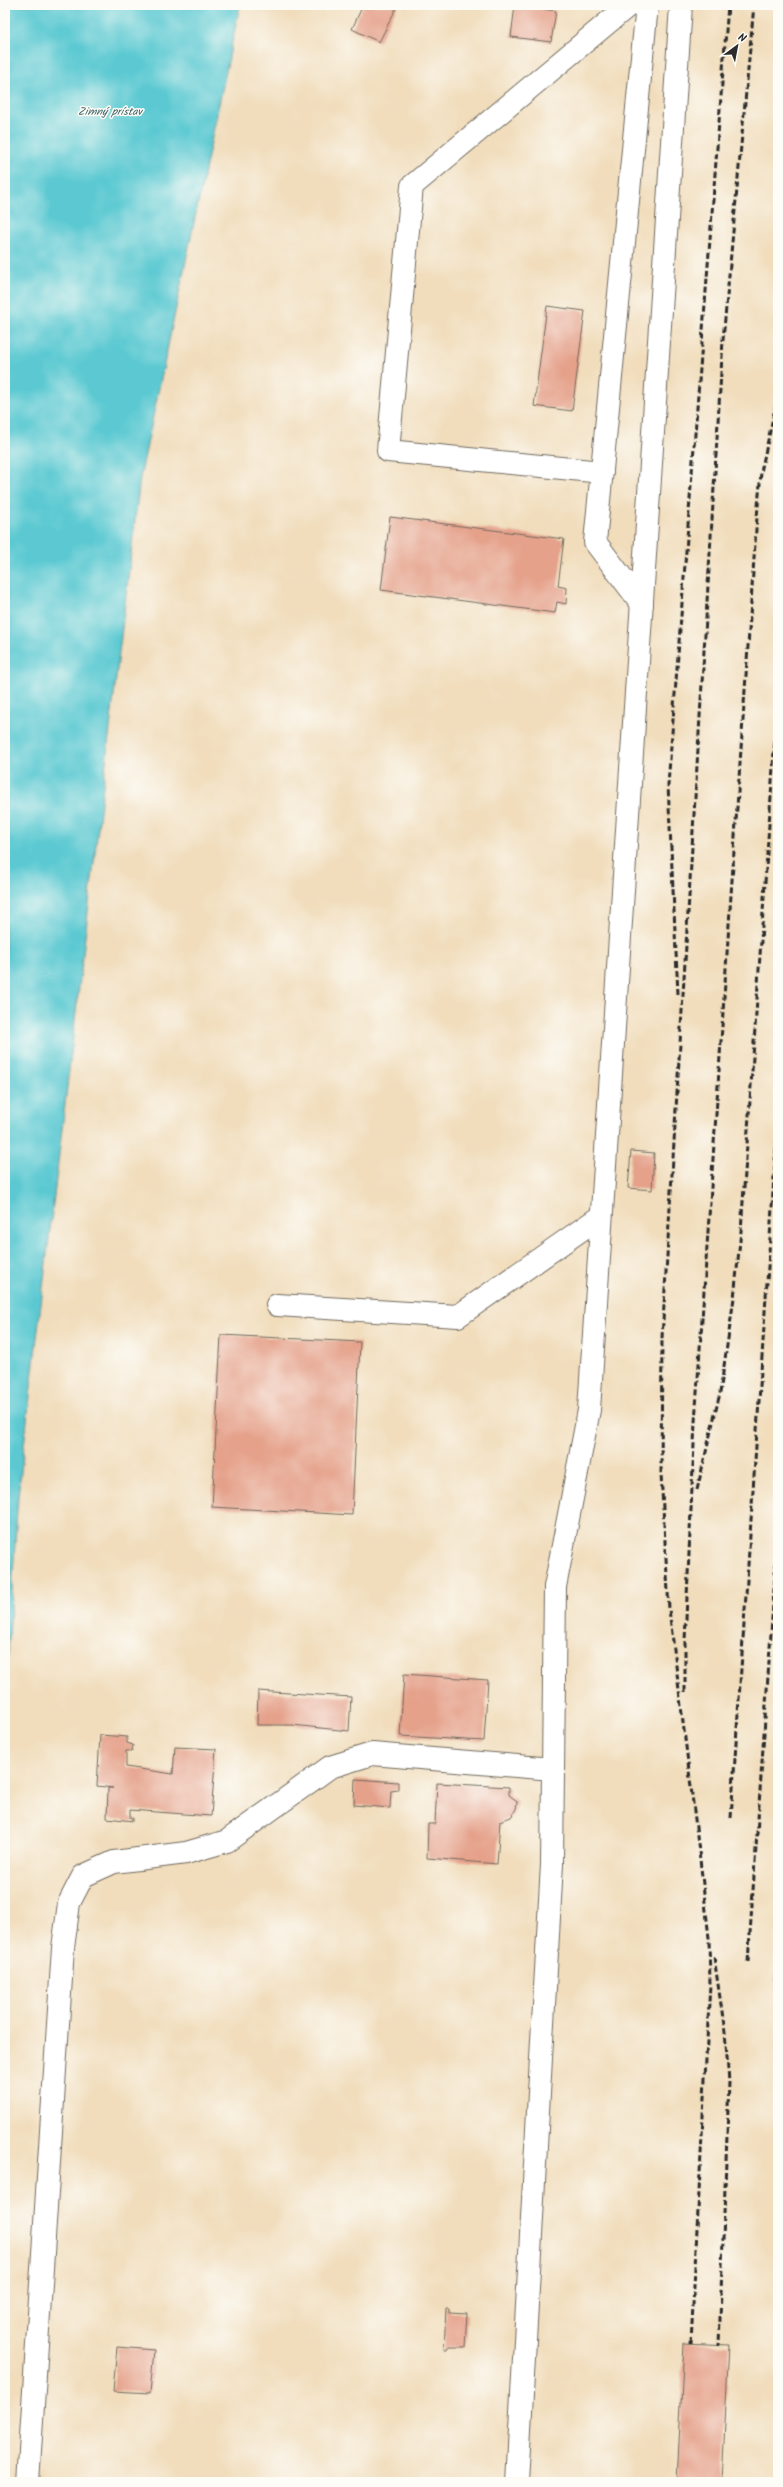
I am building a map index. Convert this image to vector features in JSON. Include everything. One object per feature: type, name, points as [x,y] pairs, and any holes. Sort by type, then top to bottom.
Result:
[{"type":"lane","points":[[602,472],[388,451],[412,186],[628,5]]},
{"type":"lane","points":[[642,604],[595,542],[647,5]]},
{"type":"lane","points":[[517,2482],[552,1864],[556,1587],[589,1410],[681,5]]},
{"type":"lane","points":[[277,1305],[458,1316],[602,1216]]},
{"type":"lane","points":[[28,2482],[63,1948],[69,1903],[83,1876],[114,1862],[186,1853],[227,1841],[330,1767],[372,1754],[553,1770]]},
{"type":"water","name":"Zimný prístav","points":[[5,5],[240,5],[140,478],[18,1496],[5,1701]]},
{"type":"building","points":[[363,5],[398,5],[379,42],[352,29]]},
{"type":"building","points":[[515,5],[556,11],[551,42],[511,37]]},
{"type":"building","points":[[547,306],[585,311],[572,411],[534,406]]},
{"type":"building","points":[[390,517],[564,539],[558,586],[567,588],[566,604],[557,602],[555,613],[381,590]]},
{"type":"building","points":[[631,1151],[654,1153],[652,1190],[628,1188]]},
{"type":"building","points":[[221,1335],[360,1342],[352,1515],[212,1507]]},
{"type":"building","points":[[404,1674],[488,1680],[484,1741],[400,1736]]},
{"type":"building","points":[[258,1691],[351,1697],[349,1731],[292,1725],[257,1725]]},
{"type":"building","points":[[100,1735],[127,1737],[127,1743],[133,1745],[132,1751],[126,1751],[126,1767],[173,1774],[175,1747],[216,1749],[211,1816],[130,1810],[130,1818],[133,1818],[133,1821],[107,1818],[108,1788],[113,1788],[97,1786]]},
{"type":"building","points":[[355,1779],[398,1782],[398,1790],[391,1791],[390,1808],[354,1805]]},
{"type":"building","points":[[437,1783],[509,1787],[509,1795],[517,1801],[516,1809],[511,1817],[500,1821],[497,1864],[427,1858],[428,1824],[435,1824]]},
{"type":"building","points":[[446,2308],[449,2308],[449,2312],[467,2313],[465,2347],[448,2347],[447,2350],[444,2350]]},
{"type":"building","points":[[684,2343],[729,2345],[722,2482],[677,2482]]},
{"type":"building","points":[[117,2347],[154,2350],[150,2393],[113,2391]]},
{"type":"railway","points":[[678,994],[668,785],[728,5]]},
{"type":"railway","points":[[691,2343],[710,1984],[709,1938],[669,1609],[661,1474],[662,1338],[723,340],[754,5]]},
{"type":"railway","points":[[685,1692],[685,1641],[695,1422],[756,529],[761,472],[778,395]]},
{"type":"railway","points":[[697,1490],[720,1393],[734,1298],[741,1231],[778,694]]},
{"type":"railway","points":[[731,1818],[778,1118]]},
{"type":"railway","points":[[748,1962],[778,1533]]},
{"type":"railway","points":[[775,1981],[778,1944]]},
{"type":"railway","points":[[714,1957],[725,2032],[729,2082],[719,2345]]}]
